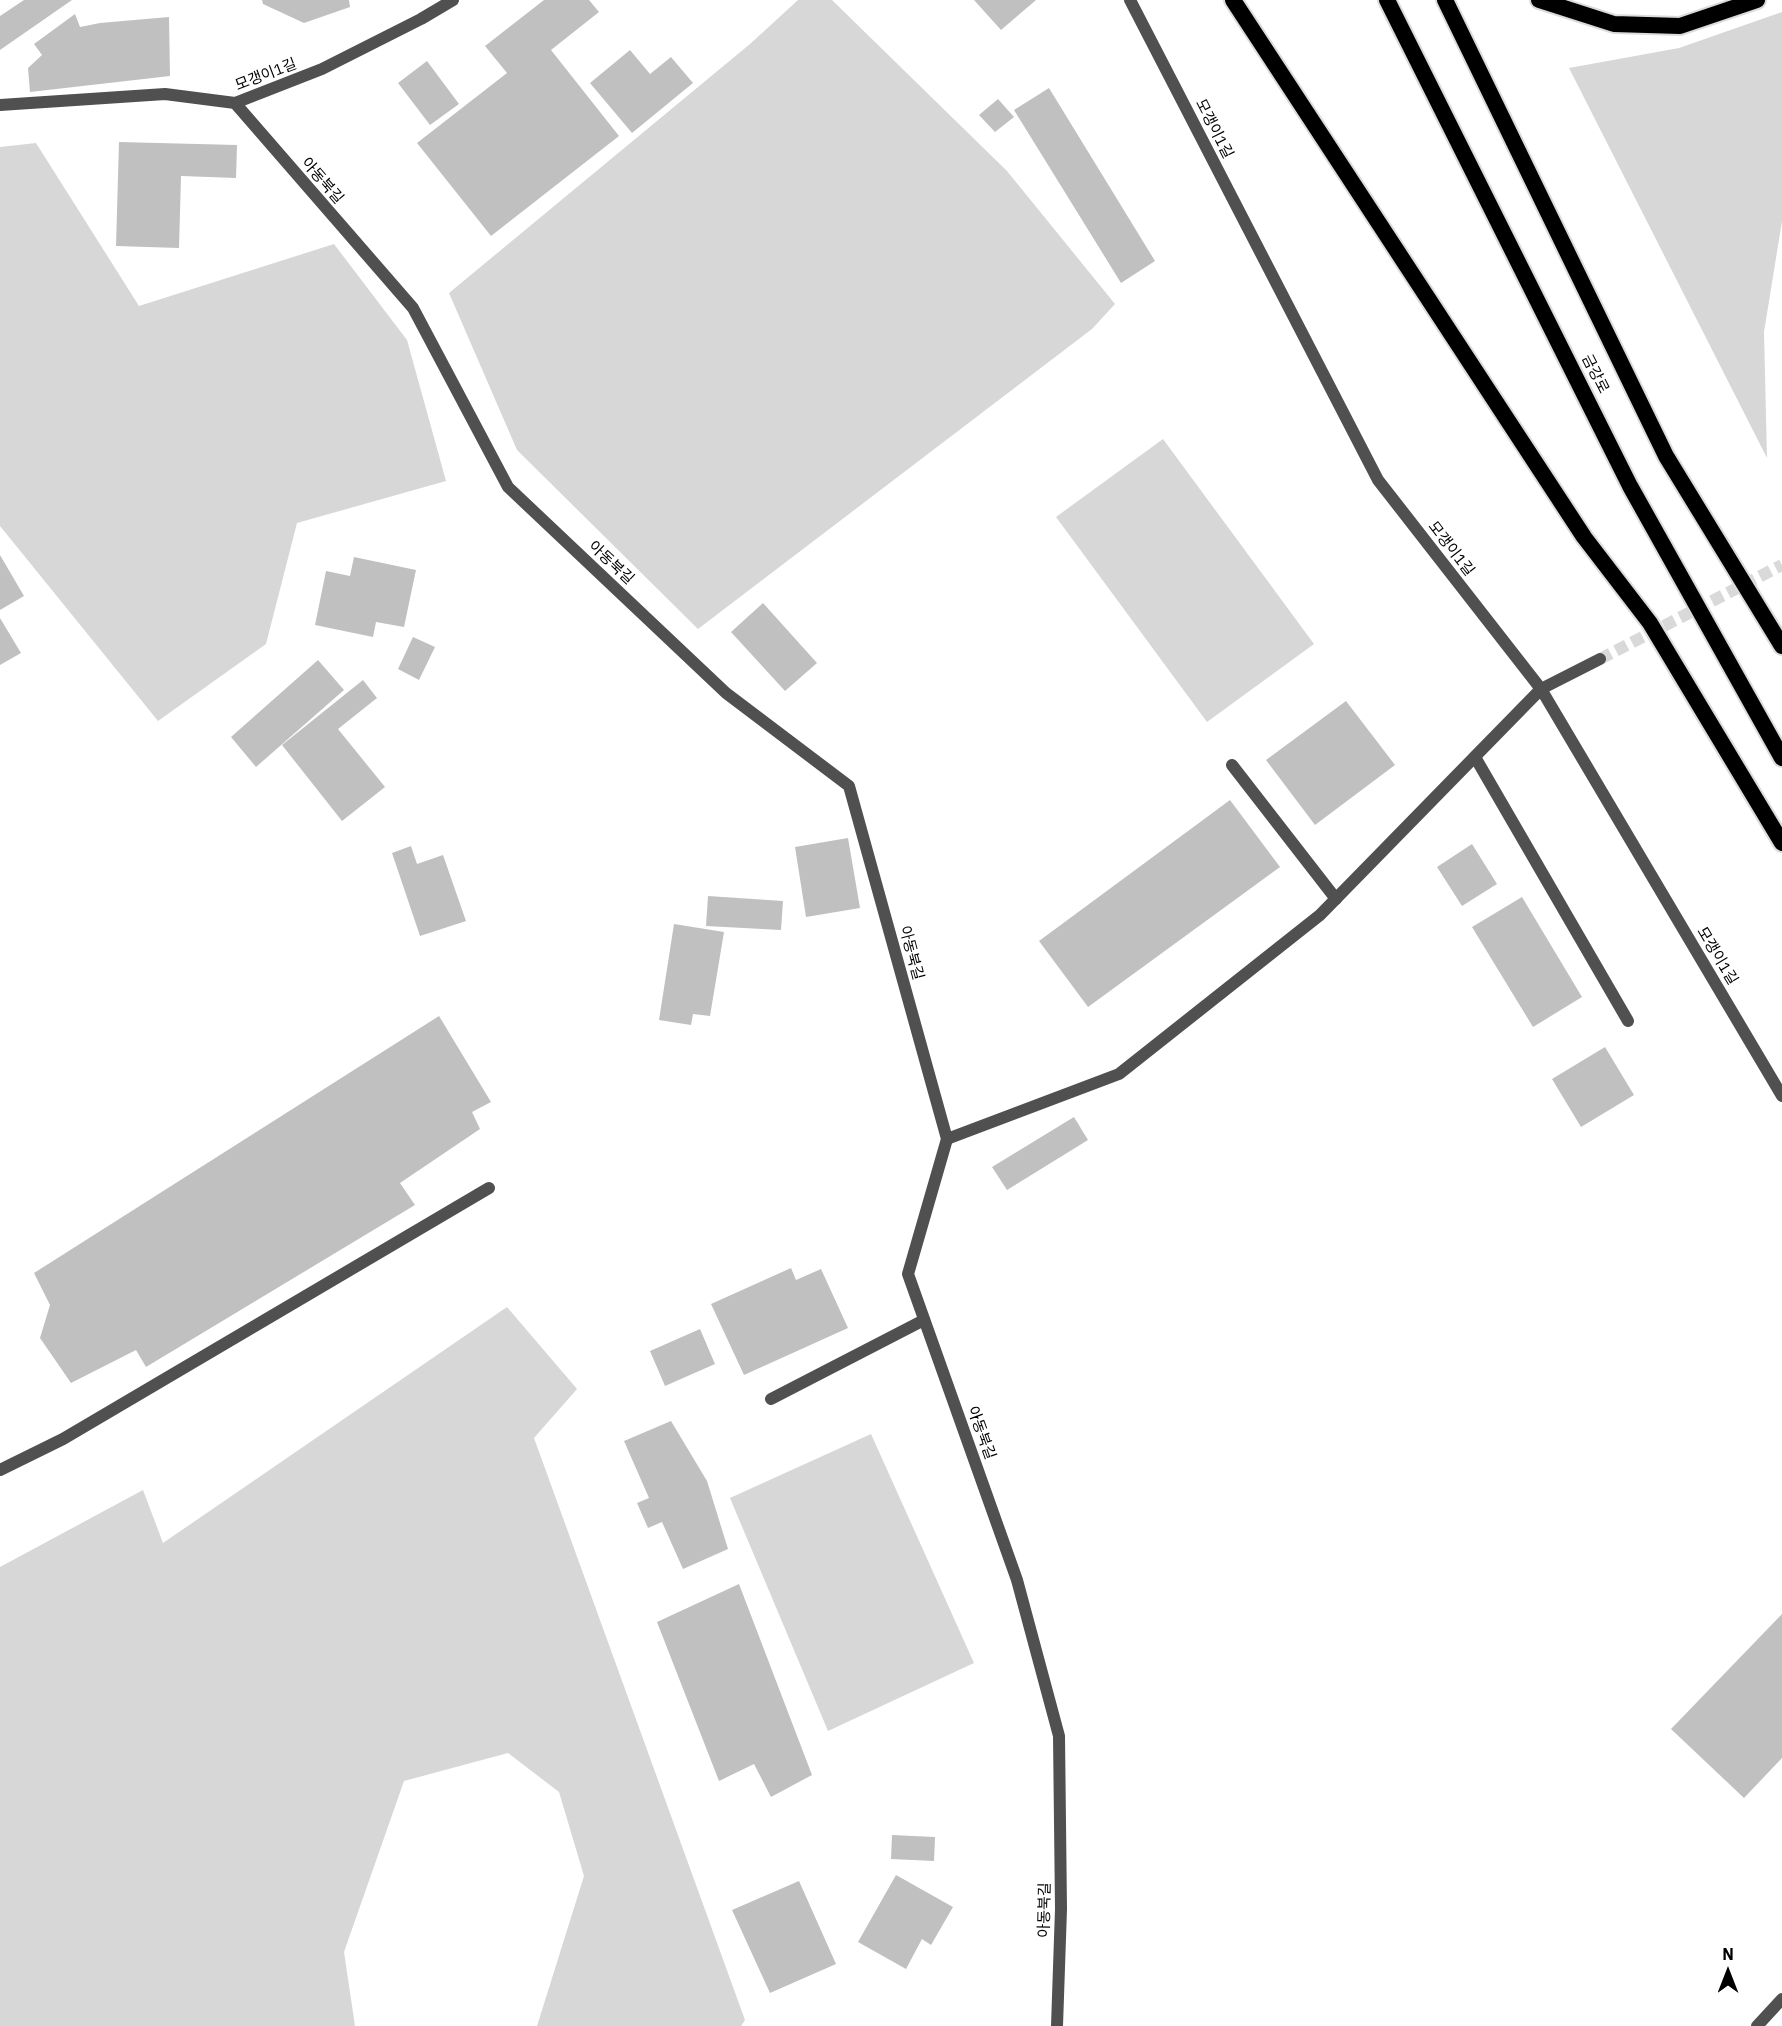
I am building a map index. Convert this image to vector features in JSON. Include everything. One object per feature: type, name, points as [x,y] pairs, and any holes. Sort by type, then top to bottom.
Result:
[{"type":"highway","points":[[1233,0],[1584,537],[1650,623],[1782,843]]},
{"type":"highway","name":"금강로","points":[[1387,0],[1630,486],[1782,758]]},
{"type":"highway","name":"금강로","points":[[1445,0],[1666,456],[1782,646]]},
{"type":"highway","points":[[1539,0],[1614,24],[1680,26],[1757,0]]},
{"type":"street","name":"모갱이1길","points":[[0,105],[165,94],[235,103],[322,69],[422,19],[453,0]]},
{"type":"street","name":"모갱이1길","points":[[1130,0],[1378,480],[1541,689],[1782,1095]]},
{"type":"street","name":"아동북길","points":[[235,103],[413,308],[508,487],[726,693],[849,786],[947,1139],[908,1274],[1017,1580],[1059,1736],[1061,1909],[1057,2026]]},
{"type":"street","points":[[947,1139],[1119,1074],[1320,915],[1541,689],[1600,659]]},
{"type":"street","points":[[1475,758],[1628,1021]]},
{"type":"street","points":[[1232,765],[1336,898]]},
{"type":"street","points":[[0,1470],[63,1439],[489,1188]]},
{"type":"street","points":[[771,1399],[924,1320]]},
{"type":"street","points":[[1757,2026],[1782,1999]]},
{"type":"shaded area","points":[[798,0],[832,0],[1007,171],[1115,304],[1092,329],[698,629],[517,450],[449,293],[750,44]]},
{"type":"shaded area","points":[[1782,12],[1782,221],[1764,332],[1767,458],[1569,68],[1679,48]]},
{"type":"shaded area","points":[[36,143],[139,306],[334,244],[407,340],[446,481],[297,523],[266,644],[158,721],[0,526],[0,147]]},
{"type":"shaded area","points":[[1163,439],[1314,644],[1207,722],[1056,517]]},
{"type":"shaded area","points":[[507,1307],[577,1389],[534,1438],[745,2020],[741,2026],[537,2026],[584,1876],[559,1792],[508,1753],[404,1781],[344,1952],[355,2026],[0,2026],[0,1567],[143,1490],[163,1543]]},
{"type":"shaded area","points":[[871,1434],[974,1663],[828,1731],[730,1498]]},
{"type":"building","points":[[24,0],[72,0],[0,50],[0,16]]},
{"type":"building","points":[[262,0],[349,0],[350,7],[304,23],[263,4]]},
{"type":"building","points":[[544,0],[589,0],[599,12],[551,50],[619,136],[491,236],[417,143],[507,73],[485,46]]},
{"type":"building","points":[[974,0],[1036,0],[1001,30]]},
{"type":"building","points":[[75,14],[80,27],[169,17],[170,76],[30,92],[28,68],[42,55],[34,44]]},
{"type":"building","points":[[630,50],[650,74],[671,57],[693,83],[632,133],[590,83]]},
{"type":"building","points":[[427,61],[459,104],[430,125],[398,83]]},
{"type":"building","points":[[1049,88],[1155,261],[1121,283],[1014,110]]},
{"type":"building","points":[[998,99],[1014,117],[995,132],[979,115]]},
{"type":"building","points":[[119,142],[237,145],[236,178],[181,176],[179,248],[116,246]]},
{"type":"building","points":[[0,555],[24,596],[0,610]]},
{"type":"building","points":[[354,557],[416,570],[404,627],[376,622],[373,637],[315,625],[326,571],[350,576]]},
{"type":"building","points":[[763,603],[817,663],[785,691],[731,632]]},
{"type":"building","points":[[0,618],[21,653],[0,665]]},
{"type":"building","points":[[413,637],[435,647],[419,680],[398,669]]},
{"type":"building","points":[[318,660],[344,690],[256,767],[231,737]]},
{"type":"building","points":[[363,680],[377,698],[338,729],[385,787],[342,821],[282,745]]},
{"type":"building","points":[[1346,701],[1395,765],[1315,825],[1266,760]]},
{"type":"building","points":[[1230,800],[1280,867],[1088,1007],[1039,941]]},
{"type":"building","points":[[848,838],[860,908],[806,917],[795,847]]},
{"type":"building","points":[[1472,844],[1497,884],[1462,906],[1437,867]]},
{"type":"building","points":[[411,846],[417,864],[443,855],[466,921],[420,936],[392,853]]},
{"type":"building","points":[[708,896],[783,901],[781,930],[706,926]]},
{"type":"building","points":[[1522,897],[1582,997],[1533,1027],[1472,927]]},
{"type":"building","points":[[674,924],[724,932],[710,1016],[693,1014],[691,1025],[659,1020]]},
{"type":"building","points":[[439,1016],[491,1102],[472,1112],[480,1129],[400,1183],[415,1205],[146,1367],[136,1350],[71,1383],[40,1338],[50,1305],[34,1273]]},
{"type":"building","points":[[1605,1047],[1634,1095],[1581,1127],[1552,1079]]},
{"type":"building","points":[[1074,1117],[1088,1140],[1007,1190],[992,1167]]},
{"type":"building","points":[[791,1268],[796,1280],[821,1269],[848,1328],[744,1375],[711,1304]]},
{"type":"building","points":[[700,1329],[715,1364],[665,1386],[650,1351]]},
{"type":"building","points":[[671,1421],[707,1481],[728,1549],[683,1569],[662,1522],[648,1528],[637,1503],[649,1498],[624,1441]]},
{"type":"building","points":[[739,1584],[812,1775],[771,1797],[754,1764],[719,1781],[657,1622]]},
{"type":"building","points":[[1782,1614],[1782,1758],[1744,1798],[1671,1729]]},
{"type":"building","points":[[892,1835],[935,1837],[934,1861],[891,1859]]},
{"type":"building","points":[[896,1875],[953,1907],[931,1945],[922,1939],[906,1969],[858,1942]]},
{"type":"building","points":[[799,1881],[836,1964],[770,1993],[732,1910]]},
{"type":"tunnel","points":[[1600,659],[1782,565]]}]
